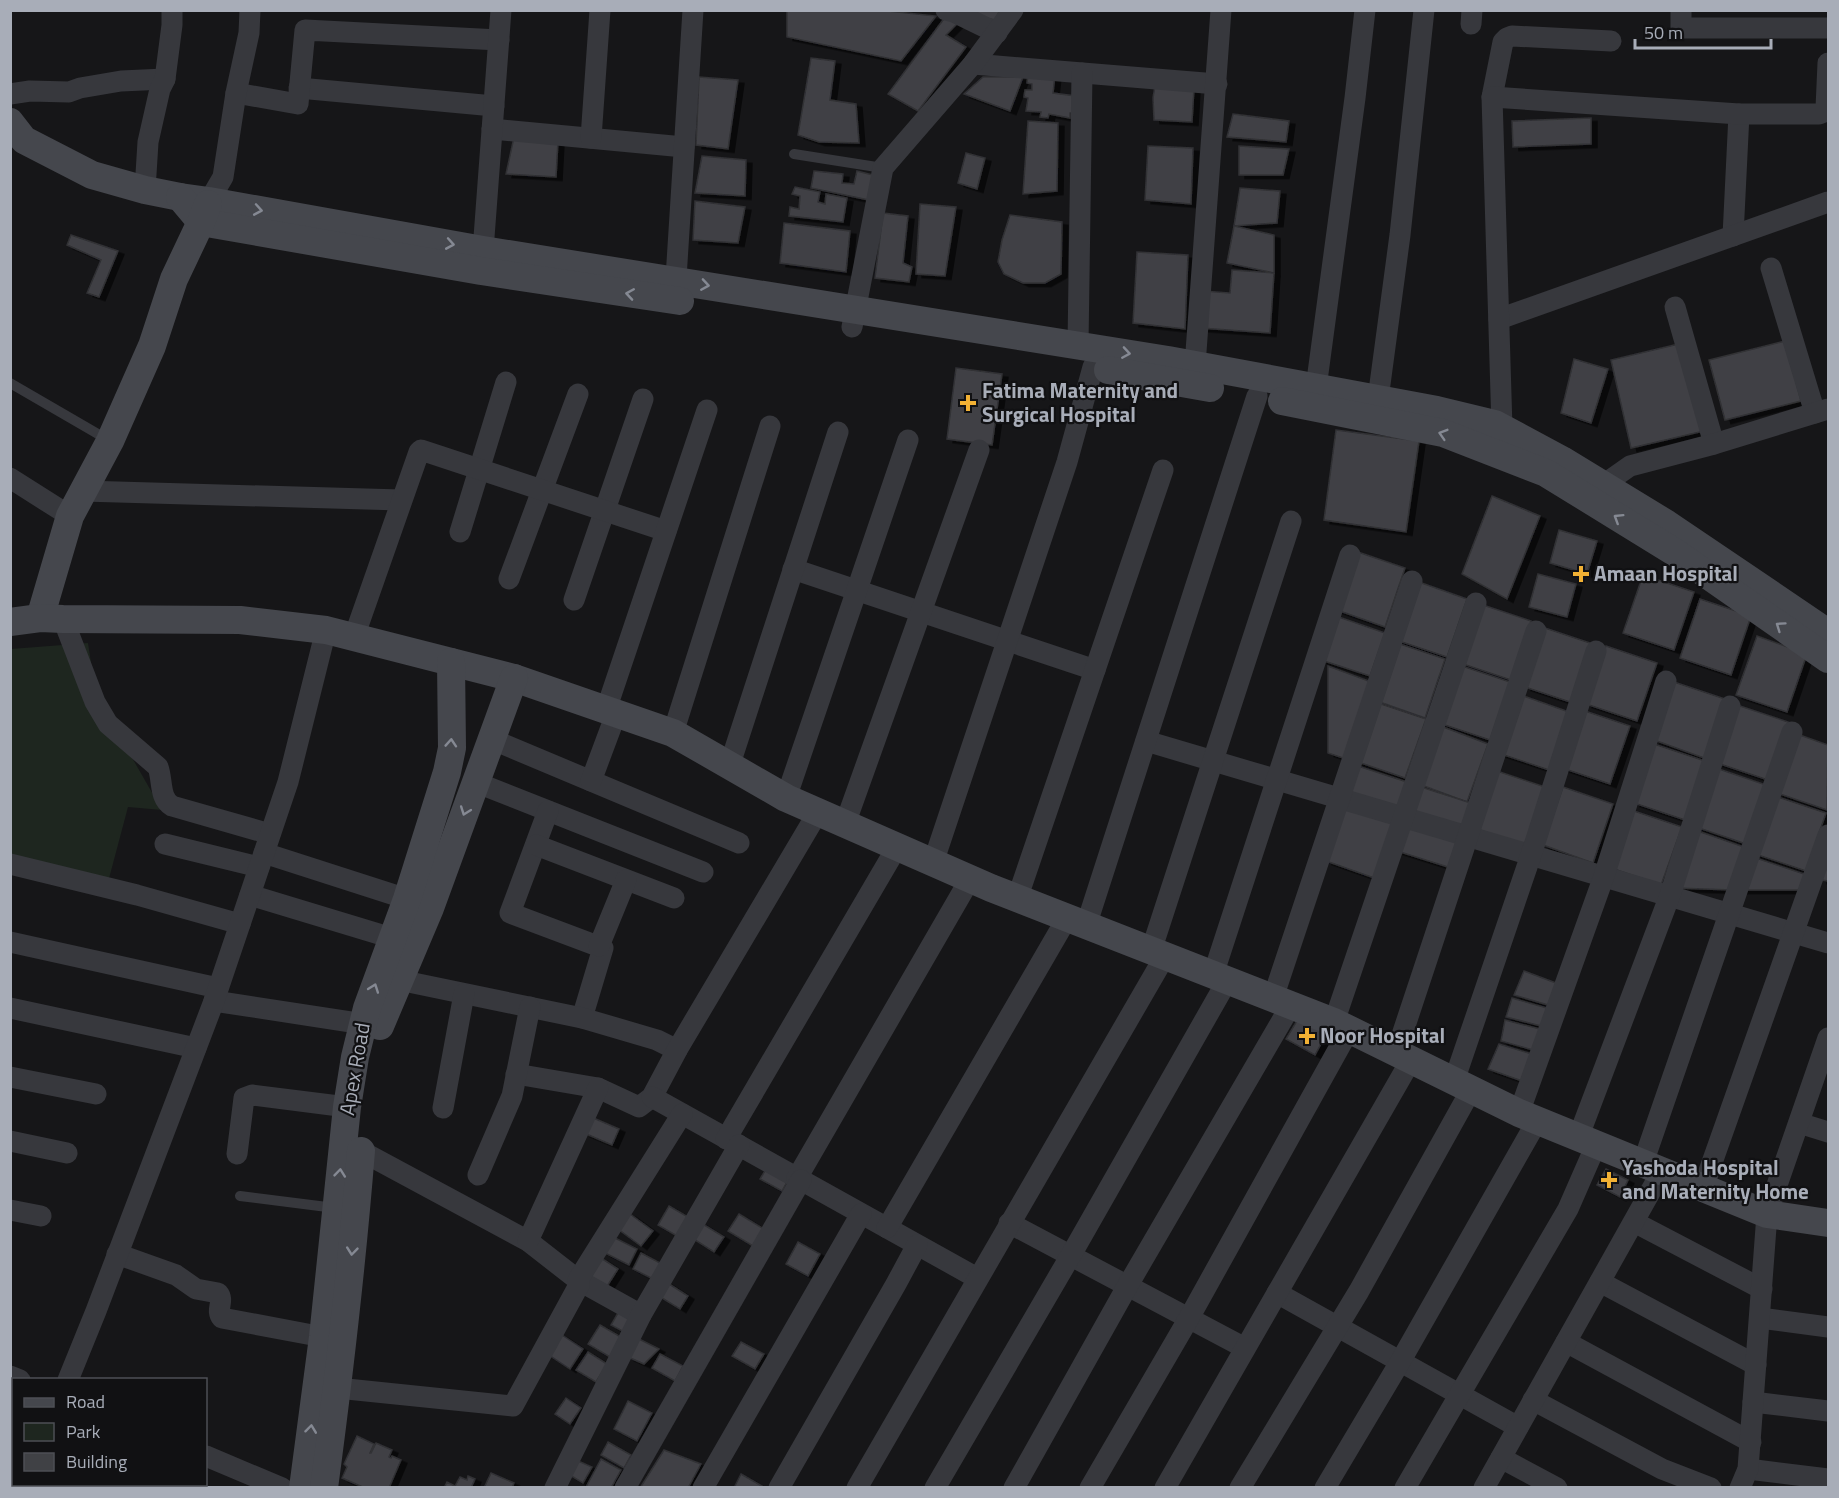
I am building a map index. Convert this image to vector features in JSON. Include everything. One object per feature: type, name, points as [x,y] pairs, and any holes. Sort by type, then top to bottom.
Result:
[{"type":"street","points":[[145,190],[148,142],[160,89],[165,79],[172,10]]},
{"type":"street","points":[[250,10],[249,33],[236,93],[223,177],[174,279],[152,346],[110,441],[70,516],[52,618],[108,724],[158,767],[167,803],[264,851],[407,899]]},
{"type":"street","points":[[482,261],[501,10]]},
{"type":"street","points":[[591,138],[600,10]]},
{"type":"street","points":[[675,290],[693,10]]},
{"type":"street","points":[[946,10],[997,33]]},
{"type":"street","points":[[854,318],[883,168],[973,64],[1013,10]]},
{"type":"street","points":[[1195,375],[1221,10]]},
{"type":"street","points":[[1316,388],[1365,10]]},
{"type":"street","points":[[1378,399],[1400,235],[1424,10]]},
{"type":"street","points":[[1681,10],[1681,28],[1778,19],[1828,28]]},
{"type":"street","points":[[236,93],[298,104],[305,30],[499,40]]},
{"type":"street","points":[[1500,442],[1499,319],[1492,97],[1503,42],[1512,36],[1611,41]]},
{"type":"street","points":[[1492,97],[1739,114],[1819,114],[1826,108],[1828,63]]},
{"type":"street","points":[[973,64],[1217,84]]},
{"type":"street","points":[[933,863],[1067,462],[1085,356],[1082,73]]},
{"type":"street","points":[[10,94],[30,91],[69,92],[121,81],[165,79]]},
{"type":"street","points":[[299,88],[494,106]]},
{"type":"street","points":[[1733,236],[1739,114]]},
{"type":"street","points":[[10,122],[24,140],[92,175],[180,197],[205,211],[482,261],[854,318],[934,339],[1085,356],[1195,375],[1316,388],[1437,410],[1495,424],[1500,442],[1676,554],[1828,659]]},
{"type":"street","points":[[492,129],[684,147]]},
{"type":"street","points":[[1499,319],[1828,202]]},
{"type":"street","points":[[1603,484],[1630,466],[1714,444],[1822,411],[1771,268]]},
{"type":"street","points":[[1675,306],[1714,444]]},
{"type":"street","points":[[1195,375],[1257,396],[1443,434],[1500,442],[1562,460],[1667,524],[1828,633]]},
{"type":"street","points":[[460,532],[506,382]]},
{"type":"street","points":[[509,579],[578,394]]},
{"type":"street","points":[[887,1228],[1077,922],[1146,741],[1257,396]]},
{"type":"street","points":[[574,600],[643,399]]},
{"type":"street","points":[[591,781],[666,531],[708,410]]},
{"type":"street","points":[[673,733],[770,426]]},
{"type":"street","points":[[729,767],[838,432]]},
{"type":"street","points":[[786,798],[908,440]]},
{"type":"street","points":[[354,637],[401,500],[421,450],[666,531]]},
{"type":"street","points":[[845,824],[979,450]]},
{"type":"street","points":[[1017,898],[1163,470]]},
{"type":"street","points":[[10,478],[70,516]]},
{"type":"street","points":[[82,491],[401,500]]},
{"type":"street","points":[[857,1488],[1010,1223],[1158,954],[1213,761],[1291,521]]},
{"type":"street","points":[[935,1488],[1071,1255],[1220,978],[1276,780],[1350,555]]},
{"type":"street","points":[[793,569],[1095,670]]},
{"type":"street","points":[[1014,1488],[1128,1285],[1282,1002],[1341,799],[1412,581]]},
{"type":"street","points":[[1090,1488],[1189,1318],[1342,1026],[1403,817],[1476,603]]},
{"type":"street","points":[[10,622],[52,618],[240,620],[326,630],[514,678],[673,733],[786,798],[970,879],[1342,1026],[1528,1117],[1767,1214],[1828,1223]]},
{"type":"street","points":[[69,1378],[216,994],[288,782],[326,630]]},
{"type":"street","points":[[1164,1488],[1277,1293],[1403,1056],[1467,836],[1536,631]]},
{"type":"street","points":[[1240,1488],[1359,1291],[1462,1085],[1531,855],[1596,651]]},
{"type":"street","name":"Apex Road","points":[[303,1488],[323,1336],[347,1107],[371,1025],[392,938],[441,794],[452,748],[451,662]]},
{"type":"street","name":"Apex Road","points":[[324,1488],[356,1216],[371,1025],[399,980],[430,908],[514,678]]},
{"type":"street","points":[[1325,1488],[1400,1362],[1528,1117],[1665,681]]},
{"type":"street","points":[[1405,1488],[1568,1209],[1587,1141],[1670,896],[1730,706]]},
{"type":"street","points":[[1484,1488],[1634,1222],[1730,913],[1792,732]]},
{"type":"street","points":[[491,739],[739,843]]},
{"type":"street","points":[[1146,741],[1828,942]]},
{"type":"street","points":[[475,783],[703,872]]},
{"type":"street","points":[[548,811],[510,913],[603,948],[582,1018]]},
{"type":"street","points":[[516,1074],[598,1088],[639,1107],[652,1098],[677,1050],[818,812]]},
{"type":"street","points":[[1702,1188],[1828,835]]},
{"type":"street","points":[[165,844],[264,851]]},
{"type":"street","points":[[536,845],[674,898]]},
{"type":"street","points":[[555,1488],[641,1315],[732,1142],[897,847]]},
{"type":"street","points":[[10,864],[137,895],[240,924]]},
{"type":"street","points":[[625,1488],[970,879]]},
{"type":"street","points":[[599,946],[626,880]]},
{"type":"street","points":[[250,895],[392,938]]},
{"type":"street","points":[[10,942],[216,994],[371,1025]]},
{"type":"street","points":[[399,980],[582,1018],[657,1040],[677,1050]]},
{"type":"street","points":[[443,1108],[464,994]]},
{"type":"street","points":[[478,1175],[512,1096],[530,1007]]},
{"type":"street","points":[[10,1008],[196,1048]]},
{"type":"street","points":[[1826,1052],[1767,1214],[1754,1402],[1744,1478],[1828,1479]]},
{"type":"street","points":[[10,1077],[96,1094]]},
{"type":"street","points":[[528,1241],[598,1088]]},
{"type":"street","points":[[237,1154],[244,1098],[247,1096],[347,1107]]},
{"type":"street","points":[[652,1098],[977,1278]]},
{"type":"street","points":[[337,1388],[513,1406],[579,1285],[578,1280],[682,1114]]},
{"type":"street","points":[[1799,1123],[1828,1132]]},
{"type":"street","points":[[10,1142],[67,1153]]},
{"type":"street","points":[[361,1151],[528,1241],[578,1280],[641,1315]]},
{"type":"street","points":[[10,1210],[41,1216]]},
{"type":"street","points":[[703,1488],[861,1214]]},
{"type":"street","points":[[1634,1222],[1762,1288]]},
{"type":"street","points":[[1010,1223],[1245,1348]]},
{"type":"street","points":[[779,1488],[917,1245]]},
{"type":"street","points":[[117,1254],[176,1275],[196,1289],[218,1293],[221,1299],[219,1312],[222,1318],[323,1336]]},
{"type":"street","points":[[1600,1282],[1756,1365]]},
{"type":"street","points":[[1277,1293],[1518,1427]]},
{"type":"street","points":[[1760,1318],[1828,1327]]},
{"type":"street","points":[[1566,1342],[1750,1442]]},
{"type":"street","points":[[1533,1400],[1662,1469],[1712,1488]]},
{"type":"street","points":[[1754,1402],[1828,1411]]},
{"type":"street","points":[[207,1456],[282,1488]]},
{"type":"street","points":[[1501,1458],[1557,1488]]},
{"type":"lane","points":[[794,154],[883,168]]},
{"type":"lane","points":[[10,383],[110,441]]},
{"type":"lane","points":[[240,1196],[336,1208]]},
{"type":"green space","points":[[88,643],[96,695],[162,810],[128,807],[107,886],[11,864],[11,649]]},
{"type":"building","points":[[787,10],[878,10],[936,16],[901,61],[787,37]]},
{"type":"building","points":[[946,10],[1000,10],[995,20]]},
{"type":"building","points":[[946,16],[958,23],[946,35],[966,47],[918,111],[888,94]]},
{"type":"building","points":[[811,58],[835,61],[830,100],[856,104],[859,143],[819,142],[798,135]]},
{"type":"building","points":[[1028,73],[1055,75],[1053,93],[1076,96],[1074,112],[1070,113],[1070,118],[1049,114],[1048,118],[1040,117],[1041,112],[1026,111],[1028,98],[1024,97],[1025,90],[1032,90],[1032,84],[1027,83]]},
{"type":"building","points":[[699,77],[738,80],[728,149],[696,145]]},
{"type":"building","points":[[983,77],[1023,77],[1010,111],[964,94]]},
{"type":"building","points":[[1156,79],[1194,88],[1192,122],[1154,120],[1153,98]]},
{"type":"building","points":[[1233,114],[1289,121],[1286,142],[1227,137]]},
{"type":"building","points":[[1591,118],[1591,144],[1513,147],[1512,121]]},
{"type":"building","points":[[1028,121],[1058,123],[1057,191],[1023,194]]},
{"type":"building","points":[[514,137],[558,141],[556,177],[506,174]]},
{"type":"building","points":[[1148,146],[1193,148],[1191,204],[1145,200]]},
{"type":"building","points":[[1239,146],[1289,149],[1283,175],[1239,175]]},
{"type":"building","points":[[966,153],[985,158],[977,189],[958,183]]},
{"type":"building","points":[[702,156],[746,160],[745,196],[695,193]]},
{"type":"building","points":[[814,171],[843,174],[842,183],[854,184],[857,171],[873,175],[869,200],[811,188]]},
{"type":"building","points":[[795,187],[820,192],[818,202],[825,204],[826,194],[847,198],[843,222],[789,216],[790,207],[799,209],[800,196],[792,194]]},
{"type":"building","points":[[1240,188],[1280,191],[1277,223],[1234,226]]},
{"type":"building","points":[[695,201],[745,207],[738,243],[693,240]]},
{"type":"building","points":[[920,204],[956,207],[945,276],[916,274]]},
{"type":"building","points":[[883,213],[908,216],[903,263],[912,267],[909,282],[875,278]]},
{"type":"building","points":[[1010,215],[1062,222],[1061,274],[1045,283],[1023,283],[1004,274],[998,262]]},
{"type":"building","points":[[784,223],[850,231],[846,272],[780,263]]},
{"type":"building","points":[[1234,226],[1274,235],[1274,273],[1227,263]]},
{"type":"building","points":[[71,235],[118,251],[99,297],[87,293],[101,260],[67,245]]},
{"type":"building","points":[[1137,252],[1188,255],[1185,329],[1133,323]]},
{"type":"building","points":[[1232,270],[1274,273],[1270,333],[1200,328],[1203,291],[1230,293]]},
{"type":"building","points":[[1785,341],[1801,401],[1725,420],[1709,360]]},
{"type":"building","points":[[1683,343],[1704,431],[1631,448],[1611,360]]},
{"type":"building","points":[[1574,359],[1608,369],[1591,423],[1561,413]]},
{"type":"building","points":[[956,368],[1002,374],[992,445],[947,439]]},
{"type":"building","points":[[1336,430],[1419,441],[1406,532],[1324,520]]},
{"type":"building","points":[[1492,496],[1540,516],[1507,599],[1462,574]]},
{"type":"building","points":[[1559,530],[1597,541],[1587,574],[1550,563]]},
{"type":"building","points":[[1355,551],[1405,568],[1385,627],[1334,609]]},
{"type":"building","points":[[1538,574],[1576,584],[1567,617],[1529,607]]},
{"type":"building","points":[[1643,575],[1694,592],[1674,650],[1623,633]]},
{"type":"building","points":[[1416,581],[1467,599],[1447,657],[1396,640]]},
{"type":"building","points":[[1700,599],[1751,616],[1731,675],[1680,658]]},
{"type":"building","points":[[1480,604],[1531,621],[1511,680],[1460,663]]},
{"type":"building","points":[[1336,616],[1385,633],[1370,676],[1321,660]]},
{"type":"building","points":[[1545,628],[1596,645],[1576,704],[1525,687]]},
{"type":"building","points":[[1757,636],[1807,654],[1787,712],[1736,695]]},
{"type":"building","points":[[1394,642],[1445,659],[1425,718],[1374,700]]},
{"type":"building","points":[[1606,646],[1657,663],[1637,721],[1586,704]]},
{"type":"building","points":[[1459,665],[1510,682],[1490,740],[1439,723]]},
{"type":"building","points":[[1328,666],[1374,683],[1346,759],[1328,753]]},
{"type":"building","points":[[1674,682],[1725,699],[1704,758],[1654,740]]},
{"type":"building","points":[[1518,694],[1569,712],[1549,770],[1498,753]]},
{"type":"building","points":[[1375,702],[1426,719],[1405,778],[1355,761]]},
{"type":"building","points":[[1737,705],[1788,722],[1768,780],[1717,763]]},
{"type":"building","points":[[1579,709],[1630,726],[1610,784],[1559,767]]},
{"type":"building","points":[[1438,725],[1488,744],[1467,802],[1416,783]]},
{"type":"building","points":[[1797,734],[1828,745],[1827,810],[1777,793]]},
{"type":"building","points":[[1654,744],[1705,761],[1685,820],[1634,803]]},
{"type":"building","points":[[1355,765],[1407,782],[1400,811],[1346,793]]},
{"type":"building","points":[[1716,768],[1766,785],[1746,844],[1696,827]]},
{"type":"building","points":[[1494,770],[1545,787],[1524,846],[1474,828]]},
{"type":"building","points":[[1418,786],[1471,803],[1462,832],[1409,815]]},
{"type":"building","points":[[1563,787],[1613,804],[1593,863],[1543,845]]},
{"type":"building","points":[[1775,796],[1826,813],[1806,871],[1755,854]]},
{"type":"building","points":[[1346,803],[1397,820],[1377,879],[1326,861]]},
{"type":"building","points":[[1631,810],[1682,827],[1661,885],[1611,868]]},
{"type":"building","points":[[1406,822],[1458,840],[1451,868],[1397,851]]},
{"type":"building","points":[[1695,830],[1744,847],[1732,890],[1675,888]]},
{"type":"building","points":[[1828,833],[1828,881],[1821,880]]},
{"type":"building","points":[[1753,857],[1810,876],[1806,890],[1741,890]]},
{"type":"building","points":[[1524,971],[1556,983],[1548,1005],[1514,995]]},
{"type":"building","points":[[1512,998],[1547,1008],[1541,1026],[1506,1017]]},
{"type":"building","points":[[1301,1014],[1329,1029],[1315,1055],[1286,1039]]},
{"type":"building","points":[[1505,1020],[1540,1029],[1533,1050],[1501,1041]]},
{"type":"building","points":[[1499,1044],[1532,1054],[1522,1081],[1488,1069]]},
{"type":"building","points":[[591,1117],[619,1129],[612,1145],[584,1133]]},
{"type":"building","points":[[766,1169],[788,1180],[782,1191],[760,1179]]},
{"type":"building","points":[[1606,1169],[1628,1180],[1620,1197],[1597,1185]]},
{"type":"building","points":[[669,1206],[688,1217],[677,1236],[658,1225]]},
{"type":"building","points":[[630,1214],[653,1231],[641,1246],[618,1229]]},
{"type":"building","points":[[739,1214],[764,1229],[753,1246],[728,1231]]},
{"type":"building","points":[[701,1223],[724,1237],[714,1252],[692,1238]]},
{"type":"building","points":[[613,1237],[637,1249],[629,1265],[605,1253]]},
{"type":"building","points":[[798,1242],[820,1254],[808,1276],[786,1264]]},
{"type":"building","points":[[641,1253],[662,1264],[653,1279],[633,1269]]},
{"type":"building","points":[[601,1258],[618,1269],[606,1288],[589,1277]]},
{"type":"building","points":[[666,1282],[688,1296],[680,1309],[657,1295]]},
{"type":"building","points":[[622,1306],[637,1314],[626,1333],[611,1325]]},
{"type":"building","points":[[600,1325],[626,1340],[615,1360],[588,1344]]},
{"type":"building","points":[[562,1335],[583,1349],[570,1369],[549,1355]]},
{"type":"building","points":[[637,1338],[659,1349],[644,1364],[628,1357]]},
{"type":"building","points":[[741,1342],[764,1354],[755,1369],[732,1356]]},
{"type":"building","points":[[588,1352],[607,1364],[596,1382],[576,1370]]},
{"type":"building","points":[[660,1354],[683,1366],[675,1381],[652,1368]]},
{"type":"building","points":[[566,1398],[581,1408],[570,1424],[555,1414]]},
{"type":"building","points":[[628,1401],[652,1413],[637,1441],[614,1429]]},
{"type":"building","points":[[357,1436],[374,1444],[370,1453],[376,1443],[392,1450],[389,1457],[401,1460],[389,1488],[365,1488],[342,1478],[347,1467],[344,1464]]},
{"type":"building","points":[[608,1442],[631,1455],[624,1468],[601,1455]]},
{"type":"building","points":[[664,1450],[701,1464],[688,1488],[640,1488]]},
{"type":"building","points":[[601,1459],[621,1470],[611,1488],[587,1488],[586,1487]]},
{"type":"building","points":[[576,1460],[592,1467],[583,1483],[568,1474]]},
{"type":"building","points":[[491,1473],[514,1483],[512,1488],[484,1488]]},
{"type":"building","points":[[741,1474],[762,1486],[761,1488],[734,1488]]},
{"type":"building","points":[[468,1476],[475,1479],[471,1488],[444,1488],[447,1482],[455,1486],[460,1477],[467,1480]]},
{"type":"place","name":"Fatima Maternity and Surgical Hospital","points":[[968,403]]},
{"type":"place","name":"Amaan Hospital","points":[[1581,574]]},
{"type":"place","name":"Noor Hospital","points":[[1307,1036]]},
{"type":"place","name":"Yashoda Hospital and Maternity Home","points":[[1609,1180]]}]
